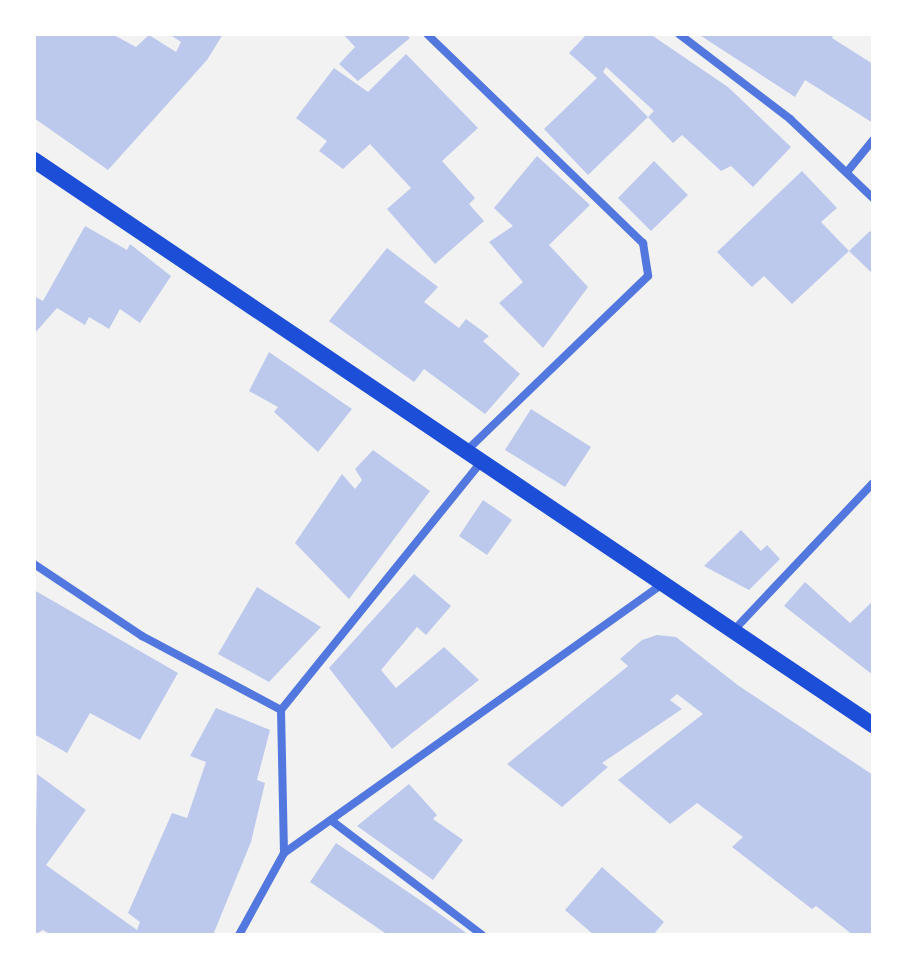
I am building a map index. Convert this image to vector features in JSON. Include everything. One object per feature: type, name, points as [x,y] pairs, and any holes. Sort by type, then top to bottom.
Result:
[{"type":"main road","points":[[34,160],[873,725]]},
{"type":"street","points":[[427,34],[643,243],[648,276],[467,450]]},
{"type":"street","points":[[679,34],[790,119],[873,198]]},
{"type":"street","points":[[847,172],[873,140]]},
{"type":"street","points":[[284,853],[281,710],[482,461]]},
{"type":"street","points":[[734,630],[873,483]]},
{"type":"street","points":[[34,564],[142,636],[281,710]]},
{"type":"street","points":[[239,935],[284,853],[664,583]]},
{"type":"street","points":[[332,821],[482,935]]},
{"type":"building","points":[[34,34],[112,34],[136,47],[149,35],[176,52],[181,42],[169,34],[223,34],[207,60],[108,170],[34,118]]},
{"type":"building","points":[[343,34],[406,34],[410,38],[358,81],[339,64],[355,47]]},
{"type":"building","points":[[587,34],[650,34],[728,87],[791,147],[753,187],[731,166],[721,171],[682,135],[673,143],[648,117],[588,175],[544,129],[597,78],[569,53]],"holes":[[[606,67],[654,111],[648,117],[603,72]]]},
{"type":"building","points":[[698,34],[834,34],[832,38],[873,64],[873,123],[805,80],[795,97]]},
{"type":"building","points":[[406,54],[478,128],[442,161],[475,198],[469,204],[484,221],[435,264],[387,209],[411,188],[370,144],[343,169],[319,151],[327,141],[296,118],[334,68],[368,92]]},
{"type":"building","points":[[537,156],[590,205],[549,245],[588,287],[543,348],[499,303],[523,282],[489,242],[513,226],[494,208]]},
{"type":"building","points":[[654,161],[688,195],[651,231],[618,198]]},
{"type":"building","points":[[802,171],[837,208],[821,222],[849,251],[792,304],[764,276],[752,287],[717,252]]},
{"type":"building","points":[[85,226],[127,250],[130,244],[171,276],[140,323],[120,309],[109,329],[89,317],[85,325],[57,308],[34,334],[34,296],[43,301]]},
{"type":"building","points":[[870,231],[873,234],[873,274],[849,251]]},
{"type":"building","points":[[387,248],[438,287],[424,302],[459,328],[466,319],[489,336],[483,341],[520,374],[485,414],[424,369],[414,382],[329,321]]},
{"type":"building","points":[[269,352],[352,409],[318,452],[274,412],[278,407],[249,391]]},
{"type":"building","points":[[531,409],[591,447],[565,487],[505,450]]},
{"type":"building","points":[[373,450],[430,491],[349,599],[295,543],[342,474],[355,489],[362,480],[355,469]]},
{"type":"building","points":[[483,500],[512,520],[487,555],[459,536]]},
{"type":"building","points":[[741,530],[761,551],[767,545],[780,559],[749,590],[704,566]]},
{"type":"building","points":[[414,574],[451,606],[426,635],[417,627],[381,670],[396,688],[444,647],[479,680],[392,749],[329,668]]},
{"type":"building","points":[[805,582],[850,623],[873,601],[873,675],[784,606]]},
{"type":"building","points":[[257,587],[321,627],[269,682],[218,654]]},
{"type":"building","points":[[34,590],[178,673],[140,740],[90,713],[67,753],[34,734]]},
{"type":"building","points":[[657,635],[676,637],[739,686],[873,775],[873,935],[853,935],[816,906],[812,909],[732,847],[743,837],[697,803],[670,824],[618,780],[703,714],[677,694],[670,700],[682,709],[602,763],[608,767],[562,807],[507,764],[628,666],[620,659],[642,640]]},
{"type":"building","points":[[216,708],[270,730],[257,780],[265,783],[251,842],[213,935],[51,935],[43,930],[34,935],[37,774],[86,810],[46,865],[137,930],[140,922],[128,913],[172,813],[187,818],[206,762],[190,756]]},
{"type":"building","points":[[409,784],[437,815],[433,819],[463,840],[433,880],[357,826]]},
{"type":"building","points":[[336,843],[469,935],[388,935],[310,882]]},
{"type":"building","points":[[602,867],[664,922],[653,935],[594,935],[565,910]]}]
